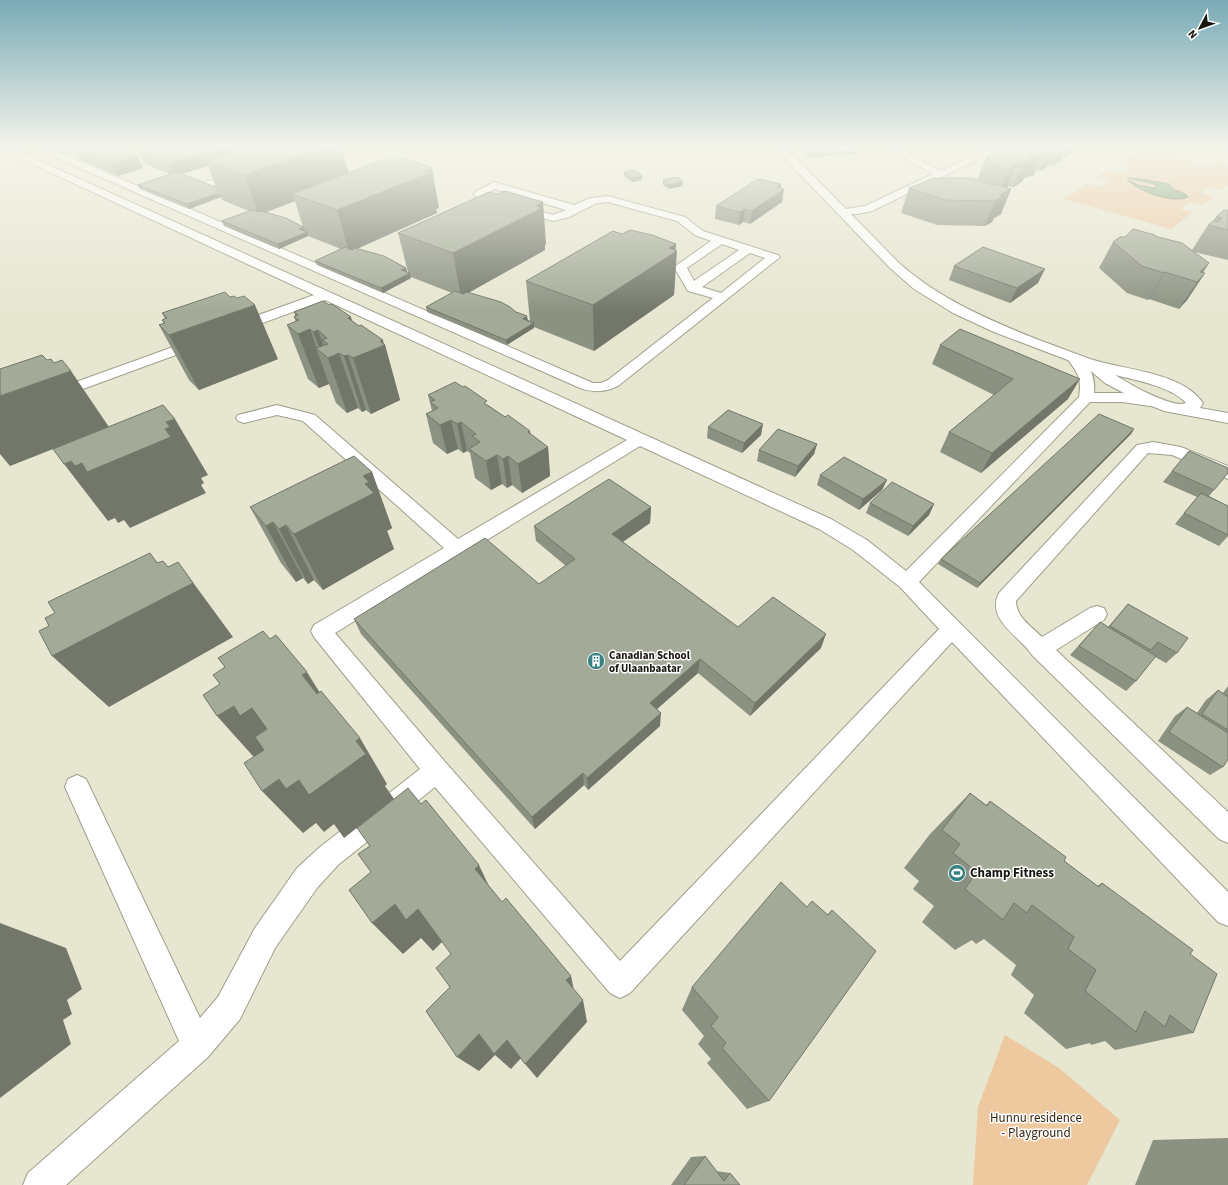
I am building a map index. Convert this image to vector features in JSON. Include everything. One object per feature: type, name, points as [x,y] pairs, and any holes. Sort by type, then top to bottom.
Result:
[{"type":"street","points":[[123,202],[825,524],[860,545],[907,582],[1228,912]]},
{"type":"street","points":[[136,208],[155,202]]},
{"type":"street","points":[[167,202],[570,379],[595,388],[605,387],[613,383],[774,257],[699,233],[680,219],[620,202]]},
{"type":"street","points":[[498,202],[553,218],[565,215],[590,202]]},
{"type":"street","points":[[552,202],[575,209]]},
{"type":"street","points":[[834,202],[891,262],[918,286],[942,301],[986,323],[1092,365],[1128,373],[1178,389],[1188,403]]},
{"type":"street","points":[[844,212],[868,209],[882,202]]},
{"type":"street","points":[[720,240],[680,267],[692,288],[722,297]]},
{"type":"street","points":[[692,288],[748,249]]},
{"type":"street","points":[[226,332],[326,295]]},
{"type":"street","points":[[44,398],[211,337]]},
{"type":"street","points":[[907,582],[1086,398],[1089,381],[1084,369],[1074,358]]},
{"type":"street","points":[[1092,365],[1114,381],[1171,408],[1188,403],[1228,416]]},
{"type":"street","points":[[1114,381],[1112,377],[1114,374],[1128,373]]},
{"type":"street","points":[[1086,398],[1105,396],[1126,397],[1157,402]]},
{"type":"street","points":[[244,418],[278,410],[309,418],[457,549]]},
{"type":"street","points":[[640,439],[321,631],[437,770],[620,983],[952,629]]},
{"type":"street","points":[[1223,818],[1040,649],[1010,619],[1006,608],[1006,599],[1143,449],[1153,447],[1168,448],[1228,473]]},
{"type":"street","points":[[1040,649],[1096,614]]},
{"type":"street","points":[[40,1185],[197,1046],[229,1008],[265,938],[307,878],[329,856],[437,770]]},
{"type":"street","points":[[77,787],[197,1046]]},
{"type":"green space","points":[[1076,202],[1189,202],[1181,209],[1193,212],[1171,229]]},
{"type":"green space","points":[[1190,202],[1206,202],[1202,205]]},
{"type":"green space","name":"Hunnu residence - Playground","points":[[1005,1035],[1059,1068],[1120,1120],[1087,1185],[973,1185],[978,1107]]},
{"type":"building","points":[[315,202],[356,202],[337,210]]},
{"type":"building","points":[[466,202],[542,202],[536,206],[542,208],[453,253],[398,233]]},
{"type":"building","points":[[722,202],[765,202],[752,211],[745,209],[740,212],[716,206]]},
{"type":"building","points":[[252,210],[286,218],[303,227],[299,229],[307,232],[278,244],[222,221]]},
{"type":"building","points":[[1224,210],[1228,211],[1228,230],[1208,225],[1213,221],[1218,222],[1222,218],[1216,217]]},
{"type":"building","points":[[1133,229],[1182,243],[1209,263],[1200,272],[1205,273],[1197,282],[1142,266],[1113,242],[1120,237],[1125,237]]},
{"type":"building","points":[[630,230],[652,235],[676,244],[669,248],[677,251],[593,305],[526,281],[613,231],[622,234]]},
{"type":"building","points":[[345,247],[352,250],[355,248],[384,256],[406,268],[401,270],[410,273],[381,288],[315,261]]},
{"type":"building","points":[[983,247],[1045,269],[1017,288],[954,266]]},
{"type":"building","points":[[455,291],[463,294],[467,292],[501,302],[516,312],[527,316],[523,319],[534,323],[506,340],[426,307]]},
{"type":"building","points":[[225,292],[230,297],[234,296],[237,298],[244,296],[255,305],[169,335],[159,325],[165,323],[162,320],[167,318],[162,313]]},
{"type":"building","points":[[323,301],[329,305],[332,304],[351,317],[348,318],[383,340],[380,341],[385,345],[353,358],[339,353],[328,358],[316,348],[328,344],[322,340],[327,338],[318,330],[313,332],[310,329],[298,334],[287,325],[299,320],[294,317],[298,315],[294,312]]},
{"type":"building","points":[[960,329],[1080,379],[992,453],[949,432],[1013,379],[940,345]]},
{"type":"building","points":[[42,355],[47,360],[51,359],[54,363],[62,360],[71,371],[0,396],[0,369]]},
{"type":"building","points":[[455,382],[463,387],[465,386],[487,401],[484,403],[505,417],[508,415],[530,431],[528,432],[548,447],[518,464],[508,456],[503,459],[497,455],[486,461],[469,449],[480,442],[472,436],[476,434],[461,422],[457,424],[451,420],[440,425],[426,414],[438,408],[430,402],[435,400],[428,395]]},
{"type":"building","points":[[163,405],[175,419],[166,422],[170,427],[165,429],[171,437],[87,472],[82,463],[75,466],[71,461],[64,464],[53,449]]},
{"type":"building","points":[[728,410],[763,424],[744,443],[708,427]]},
{"type":"building","points":[[1099,414],[1134,429],[980,583],[941,559]]},
{"type":"building","points":[[778,429],[817,444],[798,466],[759,450]]},
{"type":"building","points":[[1189,451],[1228,468],[1228,473],[1214,490],[1172,471]]},
{"type":"building","points":[[354,456],[372,472],[363,476],[369,482],[365,484],[374,493],[294,534],[286,525],[279,529],[273,522],[266,526],[250,507]]},
{"type":"building","points":[[844,457],[887,480],[863,499],[820,475]]},
{"type":"building","name":"Canadian School of Ulaanbaatar","points":[[609,479],[651,507],[612,534],[738,627],[773,597],[826,634],[755,703],[700,659],[650,703],[661,713],[587,778],[583,773],[532,817],[354,619],[485,538],[539,584],[575,559],[534,526]]},
{"type":"building","points":[[892,482],[934,504],[913,526],[870,503]]},
{"type":"building","points":[[1201,493],[1228,506],[1228,535],[1184,513]]},
{"type":"building","points":[[150,553],[157,563],[163,561],[168,567],[178,562],[193,583],[52,656],[39,631],[49,626],[45,618],[55,613],[48,602]]},
{"type":"building","points":[[1128,604],[1188,638],[1177,653],[1158,642],[1151,650],[1110,626]]},
{"type":"building","points":[[1100,622],[1156,656],[1136,681],[1079,646]]},
{"type":"building","points":[[263,631],[270,639],[276,635],[307,672],[302,675],[317,694],[321,691],[360,738],[356,741],[366,754],[309,795],[299,780],[286,789],[279,779],[262,791],[244,763],[264,750],[255,737],[267,729],[252,708],[240,716],[234,706],[217,716],[203,695],[220,684],[213,675],[225,667],[218,658]]},
{"type":"building","points":[[1218,690],[1228,697],[1228,730],[1202,714]]},
{"type":"building","points":[[1187,707],[1228,733],[1228,759],[1223,767],[1169,732]]},
{"type":"building","points":[[408,788],[421,804],[426,800],[479,865],[475,869],[502,902],[506,898],[571,976],[566,980],[583,1000],[525,1064],[507,1040],[494,1054],[479,1034],[457,1057],[426,1011],[450,987],[436,968],[451,954],[418,909],[406,920],[395,904],[372,923],[349,890],[371,872],[358,854],[370,846],[357,828]]},
{"type":"building","points":[[970,793],[987,806],[990,801],[1066,857],[1064,861],[1099,887],[1102,883],[1193,950],[1190,954],[1217,974],[1193,1033],[1170,1015],[1165,1027],[1145,1011],[1136,1032],[1085,991],[1096,970],[1068,949],[1074,937],[1032,905],[1027,913],[1014,903],[1003,920],[965,889],[977,872],[953,853],[960,844],[942,830]]},
{"type":"building","points":[[781,882],[807,907],[812,901],[828,915],[832,910],[876,951],[769,1101],[722,1048],[726,1043],[711,1026],[718,1017],[692,987]]},
{"type":"building","points":[[705,1156],[724,1181],[730,1173],[740,1185],[684,1185]]},
{"type":"place","name":"Canadian School of Ulaanbaatar","points":[[596,661]]},
{"type":"place","name":"Champ Fitness","points":[[957,873]]}]
